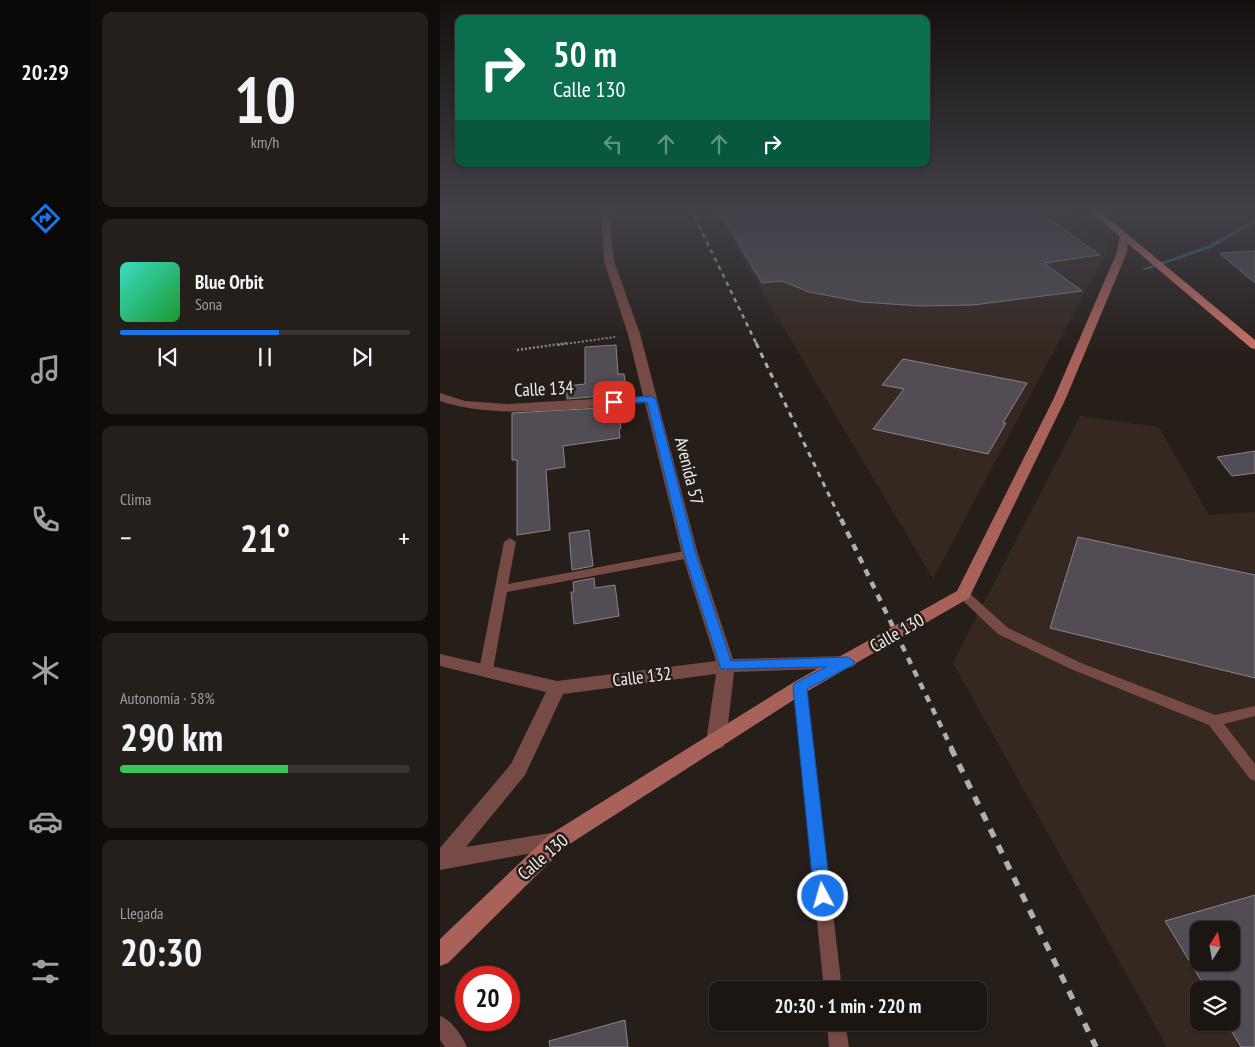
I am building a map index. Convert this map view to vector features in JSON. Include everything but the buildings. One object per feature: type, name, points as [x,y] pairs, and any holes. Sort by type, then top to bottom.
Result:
[{"type":"main road","points":[[963,594],[1060,398],[1120,258]]},
{"type":"main road","points":[[1151,258],[1253,343]]},
{"type":"main road","name":"Calle 130","points":[[440,955],[557,841],[800,687],[848,662],[963,594]]},
{"type":"street","name":"Avenida 57","points":[[609,258],[634,334],[690,554],[726,666],[716,742]]},
{"type":"street","name":"Calle 134","points":[[440,397],[462,405],[506,408],[651,399]]},
{"type":"street","name":"Calle 132","points":[[440,660],[557,688],[726,666],[848,662]]},
{"type":"street","points":[[441,861],[518,768],[557,688]]},
{"type":"street","points":[[441,861],[557,841]]},
{"type":"lane","points":[[486,670],[510,542]]},
{"type":"lane","points":[[502,589],[690,554]]},
{"type":"lane","points":[[963,594],[1003,631],[1076,666],[1214,721],[1255,775]]},
{"type":"lane","points":[[800,687],[832,981]]},
{"type":"lane","points":[[1214,721],[1255,711]]},
{"type":"lane","points":[[440,1025],[457,1047]]},
{"type":"lane","points":[[837,1031],[839,1047]]},
{"type":"path","points":[[517,350],[634,334]]},
{"type":"shaded area","points":[[742,258],[1103,258],[933,579]]},
{"type":"shaded area","points":[[1080,416],[1159,427],[1209,515],[1255,512],[1255,1047],[1167,1047],[953,663]]},
{"type":"waterway","points":[[1144,269],[1177,258]]},
{"type":"railway","points":[[715,258],[757,345]]},
{"type":"railway","points":[[756,343],[841,520]]},
{"type":"railway","points":[[841,519],[952,749]]},
{"type":"railway","points":[[951,748],[1096,1047]]},
{"type":"route","points":[[614,402],[651,399],[690,554],[726,666],[848,662],[800,687],[823,896]]}]
